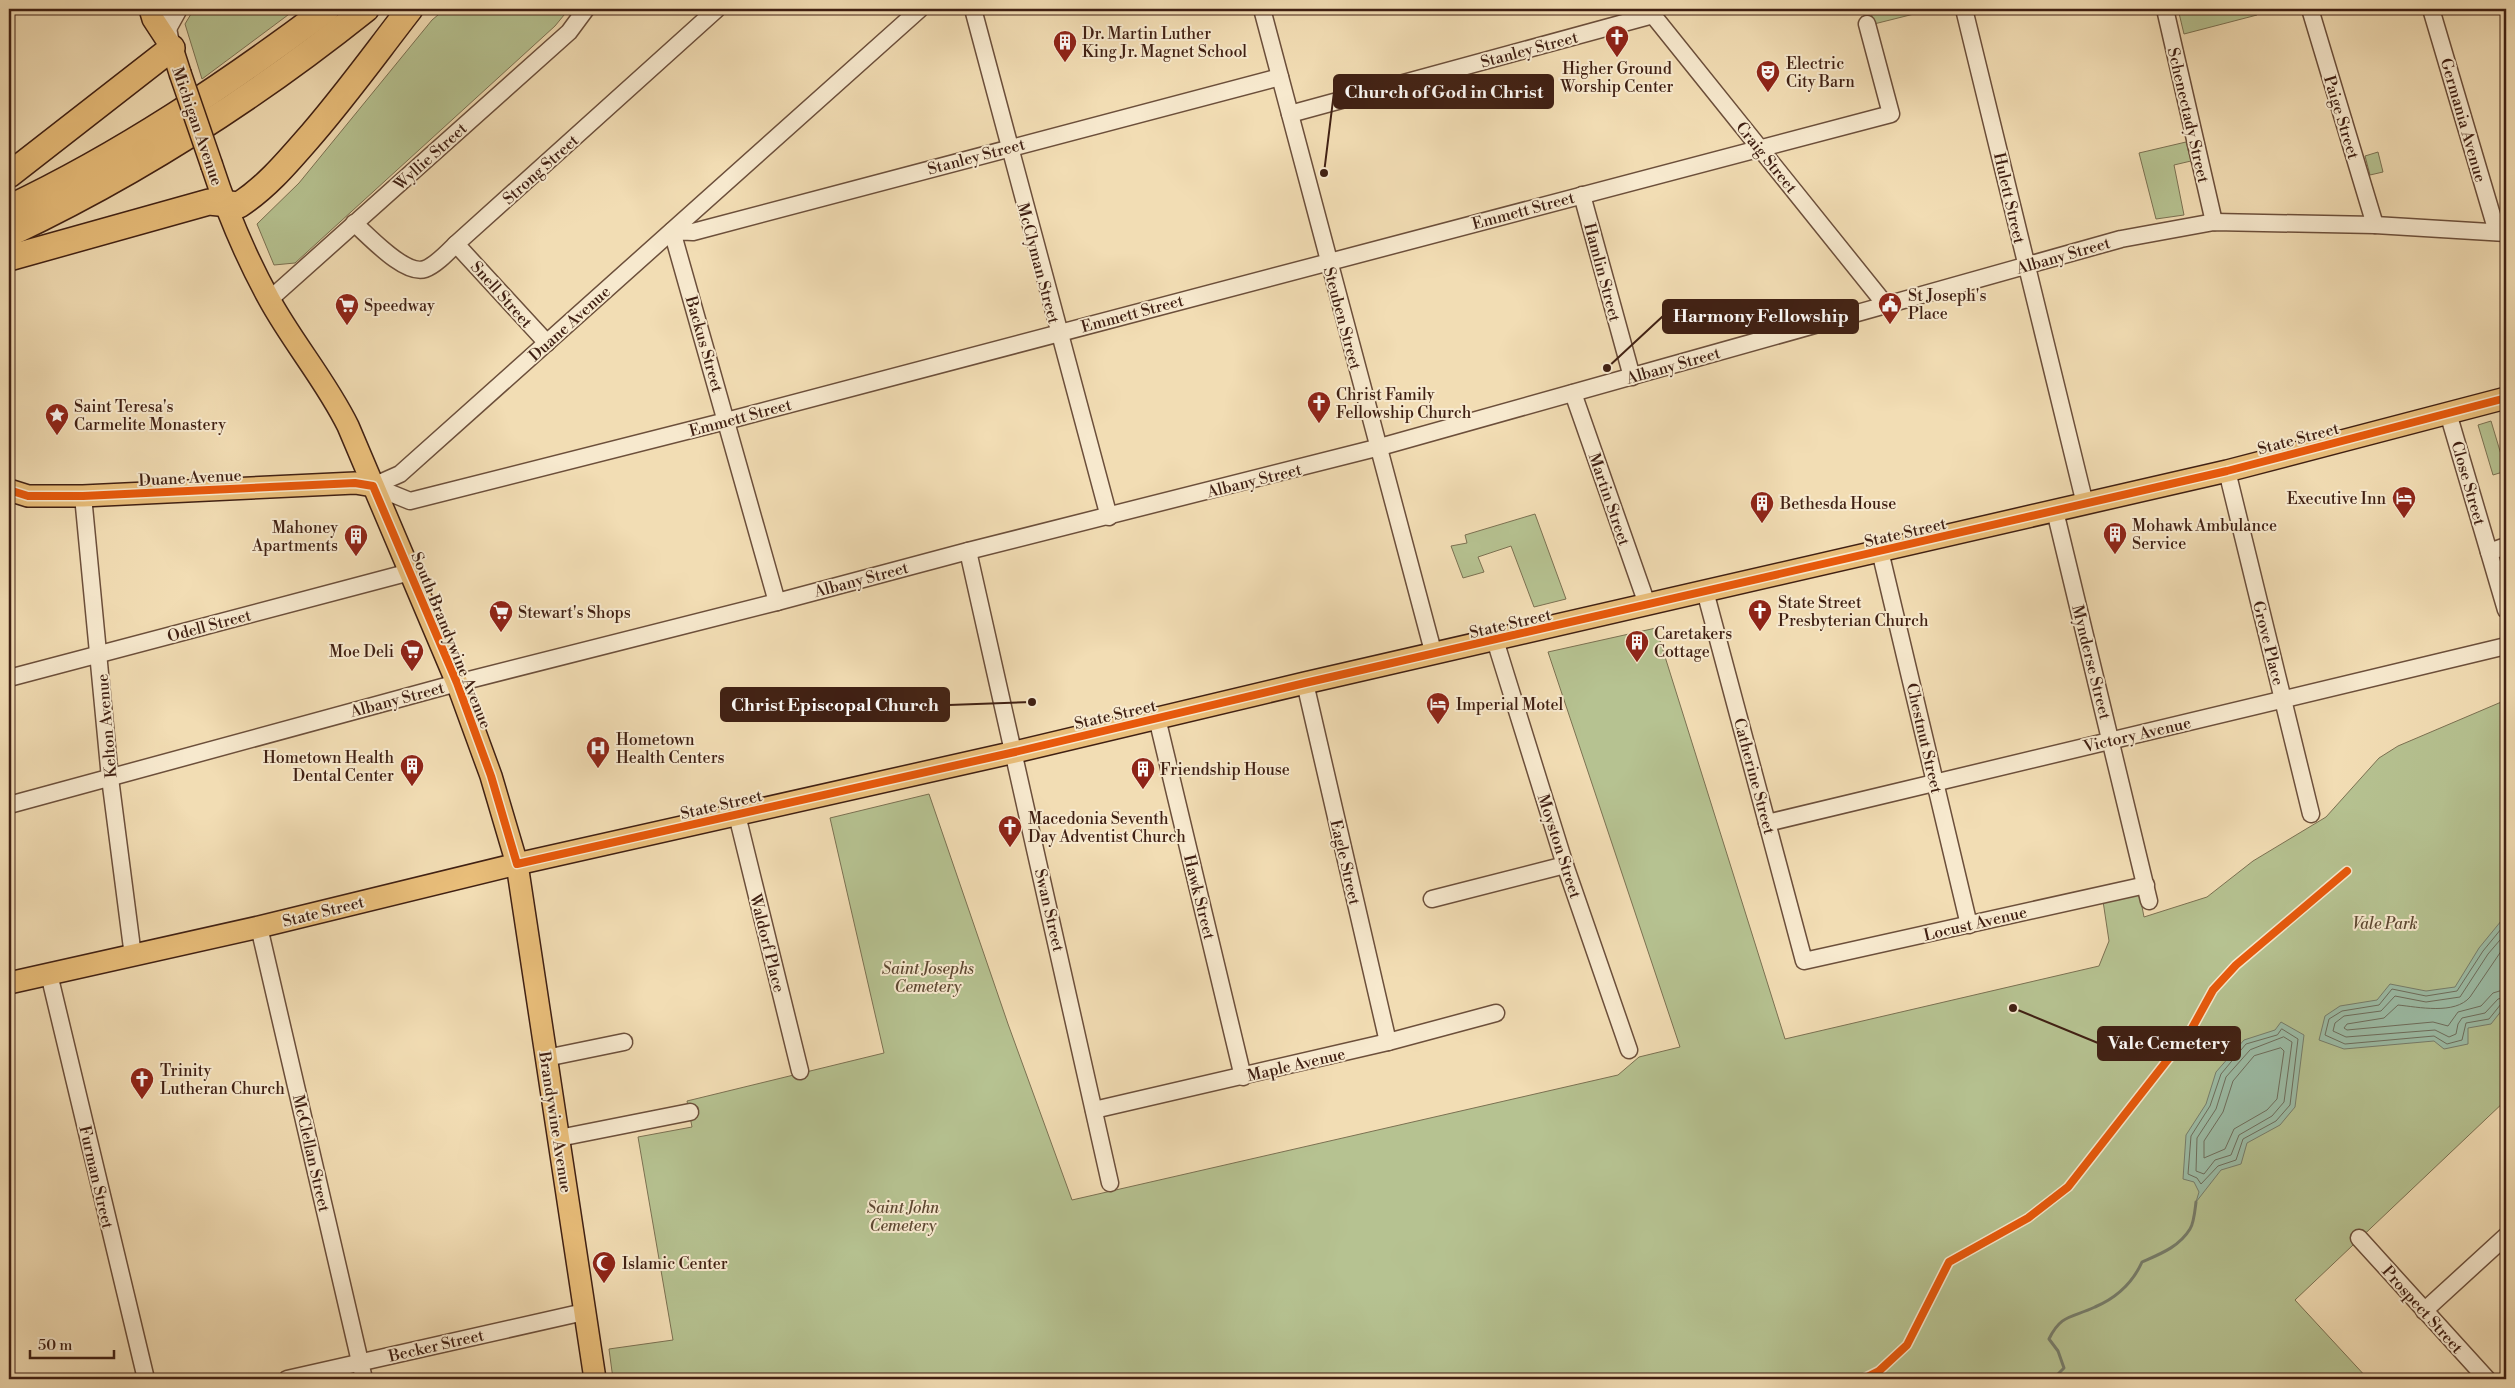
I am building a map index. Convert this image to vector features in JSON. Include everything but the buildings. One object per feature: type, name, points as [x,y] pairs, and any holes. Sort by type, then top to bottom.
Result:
[{"type":"highway","points":[[9,208],[94,165],[163,124],[252,64],[327,9]]},
{"type":"highway","points":[[9,234],[105,186],[175,144],[276,76],[366,9]]},
{"type":"highway","points":[[9,258],[209,202],[239,205],[283,167],[350,89],[410,9]]},
{"type":"highway","points":[[9,175],[171,38]]},
{"type":"main road","name":"Michigan Avenue","points":[[150,9],[153,19],[171,38],[180,74],[225,204]]},
{"type":"main road","name":"South Brandywine Avenue","points":[[225,204],[269,300],[336,403],[374,486],[457,683],[490,776],[517,864]]},
{"type":"main road","name":"State Street","points":[[9,984],[260,927],[517,864],[1015,752],[1305,683],[1434,655],[1647,604],[2227,471],[2506,398]]},
{"type":"main road","name":"Duane Avenue","points":[[9,490],[28,496],[83,496],[355,483],[374,486]]},
{"type":"main road","name":"Brandywine Avenue","points":[[517,864],[595,1379]]},
{"type":"street","name":"Michigan Avenue","points":[[164,9],[171,38]]},
{"type":"street","points":[[171,38],[179,9]]},
{"type":"street","name":"Wyllie Street","points":[[269,300],[570,32],[586,9]]},
{"type":"street","name":"Strong Street","points":[[354,223],[389,255],[416,270],[426,269],[717,9]]},
{"type":"street","name":"Duane Avenue","points":[[374,486],[400,474],[920,9]]},
{"type":"street","name":"McClyman Street","points":[[973,9],[1109,517]]},
{"type":"street","name":"Steuben Street","points":[[1262,9],[1434,655]]},
{"type":"street","name":"Hulett Street","points":[[1964,9],[2085,504]]},
{"type":"street","name":"Schenectady Street","points":[[2164,9],[2214,222]]},
{"type":"street","name":"Paige Street","points":[[2310,9],[2375,226]]},
{"type":"street","name":"Germania Avenue","points":[[2431,9],[2501,232]]},
{"type":"street","name":"Stanley Street","points":[[1290,114],[1650,12]]},
{"type":"street","name":"Craig Street","points":[[1650,12],[1885,304]]},
{"type":"street","name":"Emmett Street","points":[[374,486],[410,501],[726,421],[1328,260],[1891,114],[1867,24]]},
{"type":"street","name":"Stanley Street","points":[[672,231],[692,232],[1280,77]]},
{"type":"street","name":"Hamlin Street","points":[[1582,195],[1632,377]]},
{"type":"street","name":"Albany Street","points":[[9,805],[457,683],[777,602],[968,550],[1109,517],[1380,448],[1885,304],[2121,239],[2214,222],[2375,226],[2501,232]]},
{"type":"street","name":"Backus Street","points":[[672,231],[777,602]]},
{"type":"street","name":"Snell Street","points":[[456,244],[547,343]]},
{"type":"street","name":"Martin Street","points":[[1573,393],[1647,604]]},
{"type":"street","name":"Close Street","points":[[2448,414],[2506,610]]},
{"type":"street","name":"Grove Place","points":[[2227,471],[2311,814]]},
{"type":"street","name":"Kelton Avenue","points":[[83,496],[110,778],[133,956]]},
{"type":"street","name":"Mynderse Street","points":[[2055,511],[2112,740],[2147,893]]},
{"type":"street","points":[[2489,552],[2506,546]]},
{"type":"street","name":"Swan Street","points":[[968,550],[1015,752],[1110,1183]]},
{"type":"street","name":"Chestnut Street","points":[[1880,551],[1969,925]]},
{"type":"street","name":"Odell Street","points":[[9,678],[410,572]]},
{"type":"street","name":"Catherine Street","points":[[1705,591],[1804,962]]},
{"type":"street","name":"Moyston Street","points":[[1495,640],[1565,865],[1629,1050]]},
{"type":"street","name":"Victory Avenue","points":[[1767,823],[2506,646]]},
{"type":"street","name":"Eagle Street","points":[[1305,683],[1388,1042]]},
{"type":"street","name":"Hawk Street","points":[[1157,718],[1243,1077]]},
{"type":"street","name":"Waldorf Place","points":[[737,815],[800,1071]]},
{"type":"street","points":[[1432,899],[1565,865]]},
{"type":"street","name":"Locust Avenue","points":[[1804,962],[1969,925],[2147,893]]},
{"type":"street","name":"McClellan Street","points":[[260,927],[364,1379]]},
{"type":"street","name":"Furman Street","points":[[49,974],[146,1379]]},
{"type":"street","name":"Maple Avenue","points":[[1094,1110],[1243,1077],[1388,1042],[1496,1013]]},
{"type":"street","points":[[546,1058],[624,1042]]},
{"type":"street","points":[[559,1138],[690,1112]]},
{"type":"street","points":[[2424,1311],[2506,1236]]},
{"type":"street","name":"Prospect Street","points":[[2359,1238],[2487,1379]]},
{"type":"street","name":"Becker Street","points":[[287,1379],[584,1312]]},
{"type":"green space","points":[[194,9],[296,9],[202,79],[185,24]]},
{"type":"green space","points":[[445,9],[569,9],[555,26],[295,263],[274,265],[257,224],[299,183],[432,20]]},
{"type":"green space","points":[[1870,9],[1934,9],[1874,24]]},
{"type":"green space","points":[[2178,9],[2256,9],[2257,15],[2184,34]]},
{"type":"green space","points":[[2186,142],[2191,161],[2174,165],[2184,215],[2156,219],[2139,153]]},
{"type":"green space","points":[[2378,152],[2383,172],[2370,175],[2365,156]]},
{"type":"green space","points":[[2491,421],[2506,471],[2493,475],[2478,425]]},
{"type":"green space","points":[[1535,514],[1566,599],[1534,607],[1511,546],[1478,557],[1484,572],[1463,578],[1451,546],[1467,543],[1465,535]]},
{"type":"green space","points":[[1656,628],[1785,1039],[2099,966],[2109,941],[2103,901],[2139,891],[2144,917],[2207,897],[2253,861],[2326,817],[2379,758],[2398,746],[2506,700],[2506,1100],[2295,1300],[2368,1379],[613,1379],[609,1349],[673,1340],[638,1137],[692,1127],[687,1101],[884,1053],[830,818],[929,794],[1008,1024],[1072,1200],[1618,1075],[1639,1057],[1680,1047],[1548,652]]},
{"type":"water","points":[[2506,915],[2506,1005],[2491,1024],[2468,1028],[2468,1044],[2444,1049],[2434,1041],[2344,1049],[2319,1040],[2325,1016],[2340,1006],[2377,1000],[2390,984],[2426,991],[2455,987],[2479,948]]},
{"type":"water","points":[[2281,1022],[2304,1035],[2295,1107],[2280,1125],[2247,1143],[2241,1164],[2221,1170],[2196,1202],[2199,1192],[2194,1182],[2183,1179],[2186,1135],[2206,1104],[2216,1072],[2244,1040],[2275,1030]]},
{"type":"waterway","points":[[2053,1379],[2064,1368],[2058,1351],[2049,1339],[2053,1331],[2068,1318],[2110,1299],[2129,1283],[2142,1262],[2169,1249],[2180,1241],[2191,1226],[2196,1202]]},
{"type":"cycle path","points":[[9,490],[28,496],[83,496],[355,483],[373,486],[457,683],[491,776],[517,864],[1015,752],[1305,683],[2227,471],[2506,398]]},
{"type":"cycle path","points":[[1863,1379],[1879,1371],[1907,1345],[1949,1262],[2028,1218],[2068,1187],[2191,1030],[2213,990],[2236,965],[2347,871]]},
{"type":"place","name":"Higher Ground Worship Center","points":[[1617,58]]},
{"type":"place","name":"Dr. Martin Luther King Jr. Magnet School","points":[[1065,63]]},
{"type":"place","name":"Electric City Barn","points":[[1768,93]]},
{"type":"place","name":"Church of God in Christ","points":[[1324,173]]},
{"type":"place","name":"St Joseph's Place","points":[[1890,325]]},
{"type":"place","name":"Speedway","points":[[347,326]]},
{"type":"place","name":"Harmony Fellowship","points":[[1607,368]]},
{"type":"place","name":"Christ Family Fellowship Church","points":[[1319,424]]},
{"type":"place","name":"Saint Teresa's Carmelite Monastery","points":[[57,436]]},
{"type":"place","name":"Executive Inn","points":[[2404,519]]},
{"type":"place","name":"Bethesda House","points":[[1762,524]]},
{"type":"place","name":"Mohawk Ambulance Service","points":[[2115,555]]},
{"type":"place","name":"Mahoney Apartments","points":[[356,557]]},
{"type":"place","name":"State Street Presbyterian Church","points":[[1760,632]]},
{"type":"place","name":"Stewart's Shops","points":[[501,633]]},
{"type":"place","name":"Caretakers Cottage","points":[[1637,663]]},
{"type":"place","name":"Moe Deli","points":[[412,672]]},
{"type":"place","name":"Christ Episcopal Church","points":[[1032,702]]},
{"type":"place","name":"Imperial Motel","points":[[1438,725]]},
{"type":"place","name":"Hometown Health Centers","points":[[598,769]]},
{"type":"place","name":"Hometown Health Dental Center","points":[[412,787]]},
{"type":"place","name":"Friendship House","points":[[1143,790]]},
{"type":"place","name":"Macedonia Seventh Day Adventist Church","points":[[1010,848]]},
{"type":"place","name":"Vale Cemetery","points":[[2013,1008]]},
{"type":"place","name":"Trinity Lutheran Church","points":[[142,1100]]},
{"type":"place","name":"Islamic Center","points":[[604,1284]]},
{"type":"park label","name":"Vale Park","points":[[2385,923]]},
{"type":"park label","name":"Saint Josephs Cemetery","points":[[928,977]]},
{"type":"park label","name":"Saint John Cemetery","points":[[903,1216]]}]
